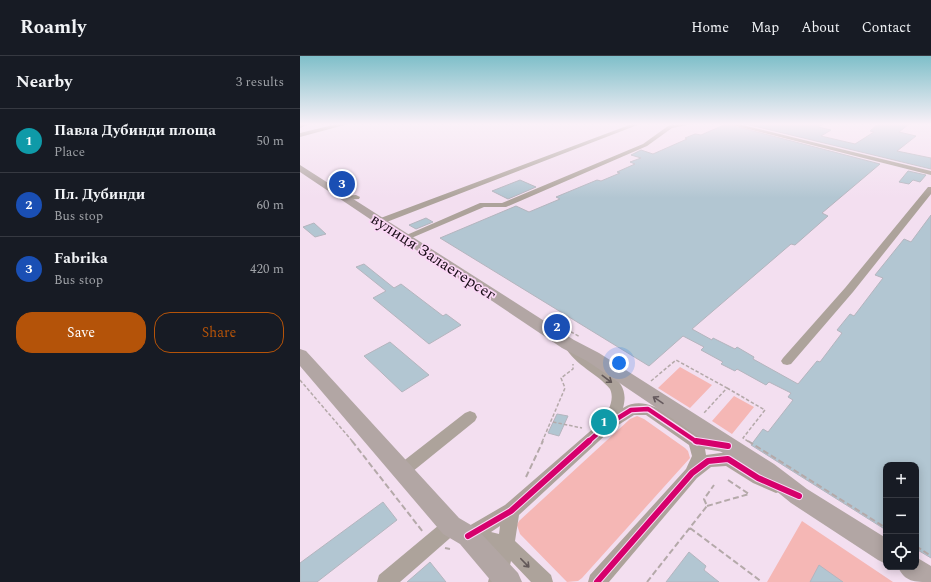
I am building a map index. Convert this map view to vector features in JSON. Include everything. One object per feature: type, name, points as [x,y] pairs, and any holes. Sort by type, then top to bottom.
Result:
[{"type":"main road","name":"вулиця Залаегерсег","points":[[300,168],[350,197],[389,217],[406,237],[570,352],[593,357],[696,418],[728,446],[767,471],[799,496]]},
{"type":"main road","points":[[300,355],[402,471],[456,537],[502,579]]},
{"type":"main road","points":[[799,496],[883,550]]},
{"type":"main road","points":[[914,570],[931,581]]},
{"type":"street","points":[[389,217],[572,149]]},
{"type":"street","points":[[406,237],[484,205],[503,205],[637,149]]},
{"type":"street","points":[[831,149],[931,173]]},
{"type":"street","points":[[788,361],[849,290],[931,189]]},
{"type":"street","points":[[570,352],[615,384],[619,394],[618,408],[607,425]]},
{"type":"street","points":[[386,582],[432,544],[456,537],[511,511],[607,425],[631,410],[648,409],[697,442],[728,446]]},
{"type":"street","points":[[402,471],[470,417]]},
{"type":"street","points":[[692,473],[699,456],[696,418]]},
{"type":"street","points":[[597,582],[692,473],[708,461],[728,459],[758,478],[799,496]]},
{"type":"street","points":[[502,579],[511,511]]},
{"type":"street","points":[[456,537],[506,544],[544,582]]},
{"type":"path","points":[[526,477],[552,422],[565,388],[561,378],[573,369],[570,352]]},
{"type":"path","points":[[645,378],[651,382],[676,360],[765,410],[743,438],[883,526]]},
{"type":"path","points":[[300,380],[368,460],[432,544],[456,537]]},
{"type":"path","points":[[696,418],[726,388]]},
{"type":"path","points":[[552,422],[582,428]]},
{"type":"path","points":[[647,582],[707,506],[749,494],[728,480]]},
{"type":"path","points":[[707,506],[704,499],[714,485]]},
{"type":"path","points":[[690,528],[762,582]]},
{"type":"path","points":[[919,548],[931,556]]},
{"type":"shaded area","points":[[680,367],[712,385],[690,408],[658,388]]},
{"type":"shaded area","points":[[734,396],[754,407],[732,434],[712,421]]},
{"type":"shaded area","points":[[637,416],[644,419],[685,448],[688,451],[690,458],[582,578],[578,581],[567,582],[520,534],[517,525],[519,521],[630,419]]},
{"type":"shaded area","points":[[802,521],[893,582],[767,582]]},
{"type":"building","points":[[665,149],[821,149],[880,164],[822,213],[828,216],[795,245],[791,244],[692,329],[712,340],[713,338],[735,349],[737,347],[754,357],[753,359],[798,384],[817,361],[820,362],[842,333],[837,330],[850,314],[854,316],[883,278],[875,275],[904,239],[911,242],[931,215],[931,558],[919,551],[919,462],[883,462],[883,528],[751,445],[763,429],[768,432],[793,400],[788,397],[791,393],[769,382],[766,385],[737,369],[735,371],[721,364],[723,362],[701,350],[704,347],[683,336],[649,366],[440,238],[516,206],[529,212],[560,199],[556,197],[597,180],[601,181],[620,173],[617,172],[635,164],[630,162],[641,158],[631,155],[641,150],[653,154]]},
{"type":"building","points":[[847,149],[900,149],[897,151],[931,158],[931,169]]},
{"type":"building","points":[[908,171],[926,175],[920,182],[913,180],[909,184],[899,182]]},
{"type":"building","points":[[520,180],[536,187],[508,199],[492,191]]},
{"type":"building","points":[[426,218],[433,222],[416,229],[409,225]]},
{"type":"building","points":[[314,223],[326,234],[315,237],[303,227]]},
{"type":"building","points":[[364,264],[394,288],[401,284],[443,316],[446,314],[461,325],[429,344],[373,298],[386,291],[356,267]]},
{"type":"building","points":[[390,342],[429,375],[402,392],[364,356]]},
{"type":"building","points":[[557,414],[568,416],[559,436],[548,433]]},
{"type":"building","points":[[383,502],[397,520],[317,582],[300,582],[300,563]]},
{"type":"building","points":[[689,552],[706,566],[704,570],[719,582],[666,582]]},
{"type":"building","points":[[430,562],[446,582],[407,582]]},
{"type":"building","points":[[819,565],[843,582],[810,582]]},
{"type":"cycle path","points":[[468,536],[511,511],[607,425],[631,410],[648,409],[697,442],[728,446]]},
{"type":"cycle path","points":[[597,582],[692,473],[708,461],[728,459],[758,478],[799,496]]},
{"type":"place","name":"Fabrika","points":[[342,184]]},
{"type":"place","name":"Пл. Дубинди","points":[[557,327]]},
{"type":"place","name":"Павла Дубинди площа","points":[[604,422]]}]
